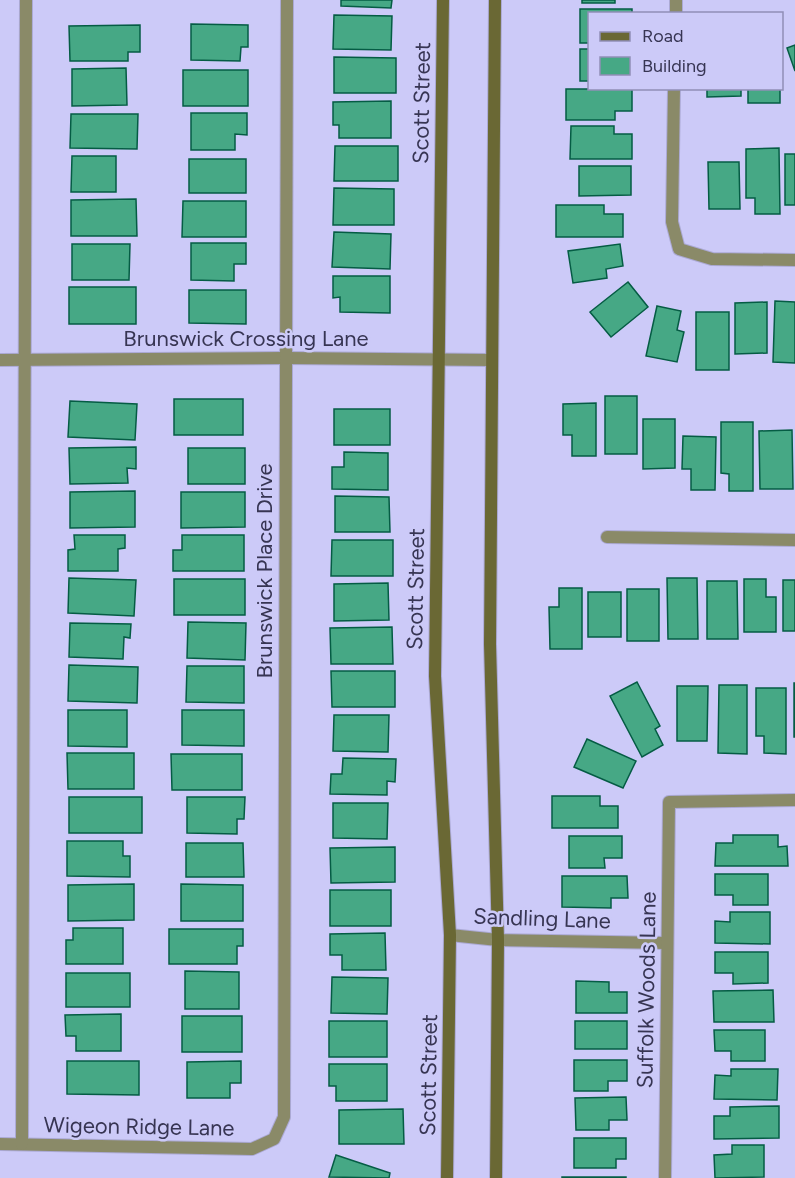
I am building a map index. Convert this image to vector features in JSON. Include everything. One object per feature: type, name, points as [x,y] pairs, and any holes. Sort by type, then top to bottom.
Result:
[{"type":"main road","name":"Scott Street","points":[[443,0],[435,676],[450,936],[447,1178]]},
{"type":"main road","points":[[495,0],[490,644],[498,939],[496,1178]]},
{"type":"street","points":[[22,1144],[26,0]]},
{"type":"street","name":"Brunswick Place Drive","points":[[274,1139],[284,1117],[287,0]]},
{"type":"street","points":[[674,90],[672,222],[679,249],[712,259],[795,260]]},
{"type":"street","name":"Brunswick Crossing Lane","points":[[0,360],[286,358],[491,360]]},
{"type":"street","points":[[607,537],[795,540]]},
{"type":"street","name":"Suffolk Woods Lane","points":[[665,1178],[669,802],[795,800]]},
{"type":"street","name":"Sandling Lane","points":[[450,936],[668,943]]},
{"type":"street","name":"Wigeon Ridge Lane","points":[[0,1143],[252,1149],[274,1139]]},
{"type":"building","points":[[341,0],[392,0],[391,8],[341,6]]},
{"type":"building","points":[[582,0],[615,0],[615,3],[582,3]]},
{"type":"building","points":[[580,9],[632,9],[632,12],[588,12],[588,43],[580,43]]},
{"type":"building","points":[[334,15],[392,16],[391,50],[333,49]]},
{"type":"building","points":[[191,24],[248,25],[248,47],[241,47],[240,61],[191,60]]},
{"type":"building","points":[[140,25],[140,52],[128,52],[128,61],[70,61],[69,26]]},
{"type":"building","points":[[795,45],[795,71],[787,48]]},
{"type":"building","points":[[580,49],[588,49],[588,81],[580,81]]},
{"type":"building","points":[[334,57],[396,58],[396,93],[334,93]]},
{"type":"building","points":[[126,68],[127,105],[72,106],[72,69]]},
{"type":"building","points":[[183,70],[248,70],[248,106],[183,106]]},
{"type":"building","points":[[566,89],[632,90],[632,111],[615,111],[615,120],[566,120]]},
{"type":"building","points":[[707,90],[741,90],[741,96],[707,97]]},
{"type":"building","points":[[748,90],[780,90],[780,103],[748,103]]},
{"type":"building","points":[[391,101],[391,138],[339,138],[339,125],[333,125],[333,102]]},
{"type":"building","points":[[191,113],[247,113],[247,135],[235,134],[235,150],[191,150]]},
{"type":"building","points":[[71,114],[138,114],[137,149],[70,148]]},
{"type":"building","points":[[571,126],[614,126],[614,134],[632,134],[632,159],[570,159]]},
{"type":"building","points":[[335,146],[398,146],[398,181],[334,181]]},
{"type":"building","points":[[779,148],[780,214],[755,214],[755,198],[746,198],[746,149]]},
{"type":"building","points":[[785,154],[795,154],[795,205],[785,205]]},
{"type":"building","points":[[72,156],[116,156],[116,192],[71,192]]},
{"type":"building","points":[[189,159],[246,159],[246,193],[189,193]]},
{"type":"building","points":[[708,162],[739,162],[740,209],[709,209]]},
{"type":"building","points":[[579,166],[631,166],[631,195],[579,196]]},
{"type":"building","points":[[334,188],[394,189],[394,225],[333,225]]},
{"type":"building","points":[[136,199],[137,236],[71,236],[71,200]]},
{"type":"building","points":[[183,201],[246,201],[246,237],[182,237]]},
{"type":"building","points":[[556,205],[604,205],[604,214],[623,214],[623,237],[556,237]]},
{"type":"building","points":[[334,232],[391,234],[390,269],[332,267]]},
{"type":"building","points":[[191,243],[246,243],[246,264],[234,264],[234,281],[191,280]]},
{"type":"building","points":[[72,244],[130,244],[129,280],[72,280]]},
{"type":"building","points":[[620,244],[623,266],[606,269],[607,278],[573,283],[568,251]]},
{"type":"building","points":[[333,276],[390,276],[390,313],[340,312],[340,297],[333,298]]},
{"type":"building","points":[[628,282],[648,307],[611,337],[590,312]]},
{"type":"building","points":[[69,287],[136,287],[136,324],[69,324]]},
{"type":"building","points":[[189,290],[246,290],[246,324],[189,323]]},
{"type":"building","points":[[775,301],[795,302],[795,363],[773,362]]},
{"type":"building","points":[[767,302],[767,353],[735,354],[735,303]]},
{"type":"building","points":[[657,306],[681,311],[677,330],[684,332],[677,362],[646,356]]},
{"type":"building","points":[[696,312],[729,312],[729,370],[696,370]]},
{"type":"building","points":[[605,396],[637,396],[637,454],[605,454]]},
{"type":"building","points":[[174,399],[243,399],[243,435],[174,435]]},
{"type":"building","points":[[70,401],[137,404],[135,440],[68,437]]},
{"type":"building","points":[[596,403],[596,456],[572,456],[572,435],[563,435],[563,404]]},
{"type":"building","points":[[334,409],[390,409],[390,445],[334,445]]},
{"type":"building","points":[[643,419],[675,419],[675,468],[643,469]]},
{"type":"building","points":[[721,422],[753,422],[753,491],[729,491],[729,474],[721,473]]},
{"type":"building","points":[[792,430],[793,489],[760,489],[759,431]]},
{"type":"building","points":[[683,436],[716,437],[715,490],[691,490],[691,469],[682,469]]},
{"type":"building","points":[[136,447],[136,469],[127,468],[128,483],[70,484],[69,448]]},
{"type":"building","points":[[188,448],[245,448],[245,484],[188,484]]},
{"type":"building","points":[[344,452],[388,453],[388,490],[332,489],[332,467],[344,467]]},
{"type":"building","points":[[135,491],[135,527],[70,528],[70,492]]},
{"type":"building","points":[[181,492],[245,492],[245,527],[181,528]]},
{"type":"building","points":[[335,496],[389,497],[390,532],[335,532]]},
{"type":"building","points":[[74,535],[125,535],[125,548],[118,549],[118,571],[68,571],[68,550],[75,549]]},
{"type":"building","points":[[182,535],[244,535],[244,571],[173,571],[173,550],[182,550]]},
{"type":"building","points":[[332,540],[393,540],[393,576],[331,576]]},
{"type":"building","points":[[69,578],[136,580],[134,616],[68,613]]},
{"type":"building","points":[[667,578],[697,578],[698,639],[668,639]]},
{"type":"building","points":[[174,579],[245,579],[245,615],[174,615]]},
{"type":"building","points":[[744,579],[766,579],[766,597],[776,597],[776,632],[744,632]]},
{"type":"building","points":[[783,580],[795,580],[795,631],[783,631]]},
{"type":"building","points":[[707,581],[737,581],[738,639],[707,639]]},
{"type":"building","points":[[388,583],[389,620],[334,621],[334,584]]},
{"type":"building","points":[[559,588],[582,588],[582,649],[550,649],[549,607],[559,607]]},
{"type":"building","points":[[627,589],[659,589],[659,641],[627,641]]},
{"type":"building","points":[[588,592],[621,592],[621,637],[588,637]]},
{"type":"building","points":[[188,622],[246,623],[245,660],[187,658]]},
{"type":"building","points":[[70,623],[131,624],[130,638],[124,637],[123,659],[69,657]]},
{"type":"building","points":[[392,627],[393,664],[331,664],[330,628]]},
{"type":"building","points":[[69,665],[138,667],[137,703],[68,701]]},
{"type":"building","points":[[187,666],[244,666],[244,703],[186,702]]},
{"type":"building","points":[[331,671],[395,671],[395,707],[332,707]]},
{"type":"building","points":[[637,682],[660,726],[655,729],[663,745],[642,757],[610,696]]},
{"type":"building","points":[[795,683],[795,737],[794,737]]},
{"type":"building","points":[[719,685],[747,685],[747,754],[718,753]]},
{"type":"building","points":[[677,686],[708,686],[707,741],[677,741]]},
{"type":"building","points":[[756,688],[786,688],[786,754],[764,753],[764,736],[756,736]]},
{"type":"building","points":[[68,710],[127,710],[127,747],[68,746]]},
{"type":"building","points":[[182,710],[244,710],[244,746],[182,745]]},
{"type":"building","points":[[334,715],[389,715],[388,752],[333,751]]},
{"type":"building","points":[[587,739],[636,761],[623,788],[574,767]]},
{"type":"building","points":[[67,753],[134,753],[134,789],[68,789]]},
{"type":"building","points":[[171,754],[242,754],[242,790],[172,790]]},
{"type":"building","points":[[343,758],[396,759],[395,782],[387,781],[387,795],[330,794],[331,774],[342,774]]},
{"type":"building","points":[[552,796],[600,796],[600,806],[618,806],[618,828],[552,828]]},
{"type":"building","points":[[69,797],[142,797],[142,833],[69,833]]},
{"type":"building","points":[[187,797],[245,797],[244,819],[237,819],[237,834],[187,833]]},
{"type":"building","points":[[333,803],[388,803],[387,839],[333,838]]},
{"type":"building","points":[[733,835],[778,835],[778,847],[787,846],[788,866],[715,866],[716,843],[733,843]]},
{"type":"building","points":[[569,836],[622,836],[622,858],[604,858],[605,868],[569,868]]},
{"type":"building","points":[[67,841],[123,841],[123,856],[130,856],[130,877],[67,876]]},
{"type":"building","points":[[186,843],[243,843],[244,877],[186,877]]},
{"type":"building","points":[[395,847],[395,882],[331,883],[330,848]]},
{"type":"building","points":[[715,874],[768,874],[768,905],[733,905],[733,895],[715,895]]},
{"type":"building","points":[[562,876],[627,876],[628,898],[611,898],[611,908],[562,907]]},
{"type":"building","points":[[134,884],[134,920],[68,921],[68,885]]},
{"type":"building","points":[[181,884],[243,885],[243,921],[181,921]]},
{"type":"building","points":[[330,890],[391,890],[391,926],[330,926]]},
{"type":"building","points":[[730,912],[770,912],[770,944],[715,943],[715,921],[730,922]]},
{"type":"building","points":[[73,928],[123,928],[123,964],[66,964],[66,940],[73,940]]},
{"type":"building","points":[[169,929],[243,929],[243,946],[237,946],[237,964],[169,964]]},
{"type":"building","points":[[385,933],[386,970],[342,970],[342,955],[330,955],[330,934]]},
{"type":"building","points":[[715,952],[768,952],[768,983],[733,984],[733,973],[715,973]]},
{"type":"building","points":[[185,971],[239,972],[239,1009],[185,1009]]},
{"type":"building","points":[[66,973],[130,973],[130,1007],[66,1007]]},
{"type":"building","points":[[332,977],[388,978],[387,1014],[331,1013]]},
{"type":"building","points":[[576,981],[609,982],[609,992],[627,992],[627,1013],[576,1013]]},
{"type":"building","points":[[773,990],[774,1022],[714,1022],[713,991]]},
{"type":"building","points":[[121,1014],[121,1051],[76,1051],[76,1036],[66,1036],[65,1015]]},
{"type":"building","points":[[182,1016],[242,1016],[242,1052],[182,1052]]},
{"type":"building","points":[[329,1021],[387,1021],[387,1057],[329,1057]]},
{"type":"building","points":[[575,1021],[627,1021],[627,1049],[575,1049]]},
{"type":"building","points":[[714,1030],[765,1030],[765,1061],[731,1061],[731,1051],[715,1051]]},
{"type":"building","points":[[574,1060],[627,1060],[627,1081],[608,1081],[608,1091],[574,1091]]},
{"type":"building","points":[[67,1061],[139,1061],[139,1095],[67,1094]]},
{"type":"building","points":[[241,1061],[241,1083],[230,1083],[230,1098],[187,1098],[187,1062]]},
{"type":"building","points":[[329,1064],[387,1064],[387,1101],[336,1101],[336,1086],[329,1086]]},
{"type":"building","points":[[731,1069],[778,1069],[777,1100],[714,1099],[715,1075],[731,1076]]},
{"type":"building","points":[[626,1097],[627,1120],[609,1120],[609,1130],[576,1130],[575,1098]]},
{"type":"building","points":[[779,1106],[779,1138],[714,1139],[714,1116],[730,1116],[730,1107]]},
{"type":"building","points":[[403,1109],[404,1144],[339,1144],[339,1110]]},
{"type":"building","points":[[574,1138],[626,1138],[626,1159],[616,1159],[616,1168],[574,1168]]},
{"type":"building","points":[[732,1145],[764,1145],[764,1177],[715,1178],[714,1155],[732,1154]]},
{"type":"building","points":[[336,1155],[390,1173],[389,1178],[329,1177]]},
{"type":"building","points":[[626,1177],[626,1178],[562,1178]]}]
